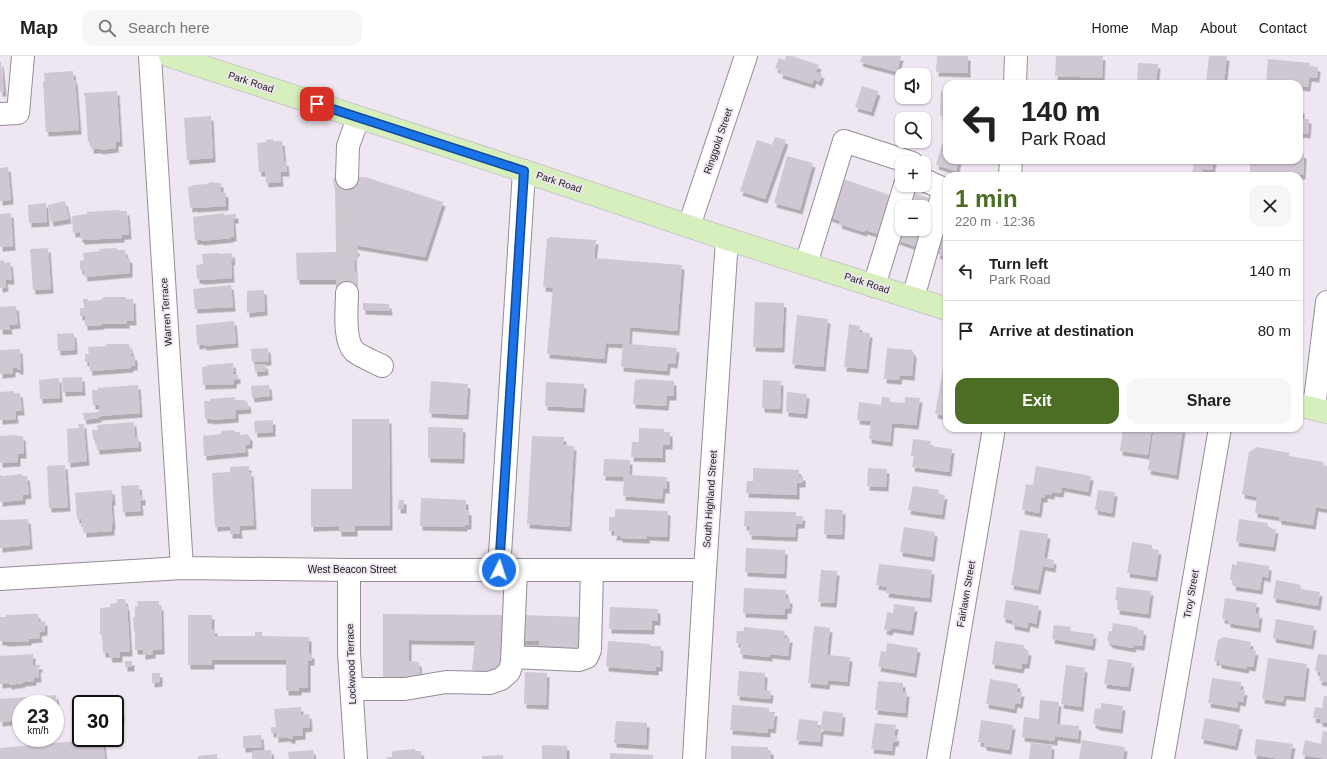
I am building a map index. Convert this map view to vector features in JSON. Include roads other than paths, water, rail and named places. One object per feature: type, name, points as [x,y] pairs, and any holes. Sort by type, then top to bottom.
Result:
[{"type":"main road","name":"Park Road","points":[[170,56],[728,239],[943,308]]},
{"type":"street","points":[[9,114],[23,56]]},
{"type":"street","name":"Warren Terrace","points":[[150,56],[182,568]]},
{"type":"street","name":"Ringgold Street","points":[[689,226],[746,56]]},
{"type":"street","points":[[1015,80],[1016,56]]},
{"type":"street","points":[[347,178],[348,146],[358,118]]},
{"type":"street","points":[[806,264],[844,141],[895,158]]},
{"type":"street","points":[[352,689],[405,690],[446,682],[489,683],[501,679],[509,672],[512,663],[507,570],[524,171]]},
{"type":"street","points":[[931,183],[943,189]]},
{"type":"street","points":[[874,286],[903,192]]},
{"type":"street","points":[[913,298],[943,193]]},
{"type":"street","name":"South Highland Street","points":[[694,759],[705,570],[728,239]]},
{"type":"street","points":[[347,293],[347,330],[349,341],[354,351],[382,366]]},
{"type":"street","points":[[1313,408],[1327,302]]},
{"type":"street","name":"Fairlawn Street","points":[[938,759],[993,432]]},
{"type":"street","name":"Troy Street","points":[[1163,759],[1219,432]]},
{"type":"street","name":"West Beacon Street","points":[[0,579],[182,568],[349,570],[705,570]]},
{"type":"street","name":"Lockwood Terrace","points":[[349,570],[350,653],[356,759]]},
{"type":"street","points":[[512,657],[579,660],[587,657],[590,650],[592,570]]},
{"type":"tunnel","points":[[347,178],[347,293]]}]
